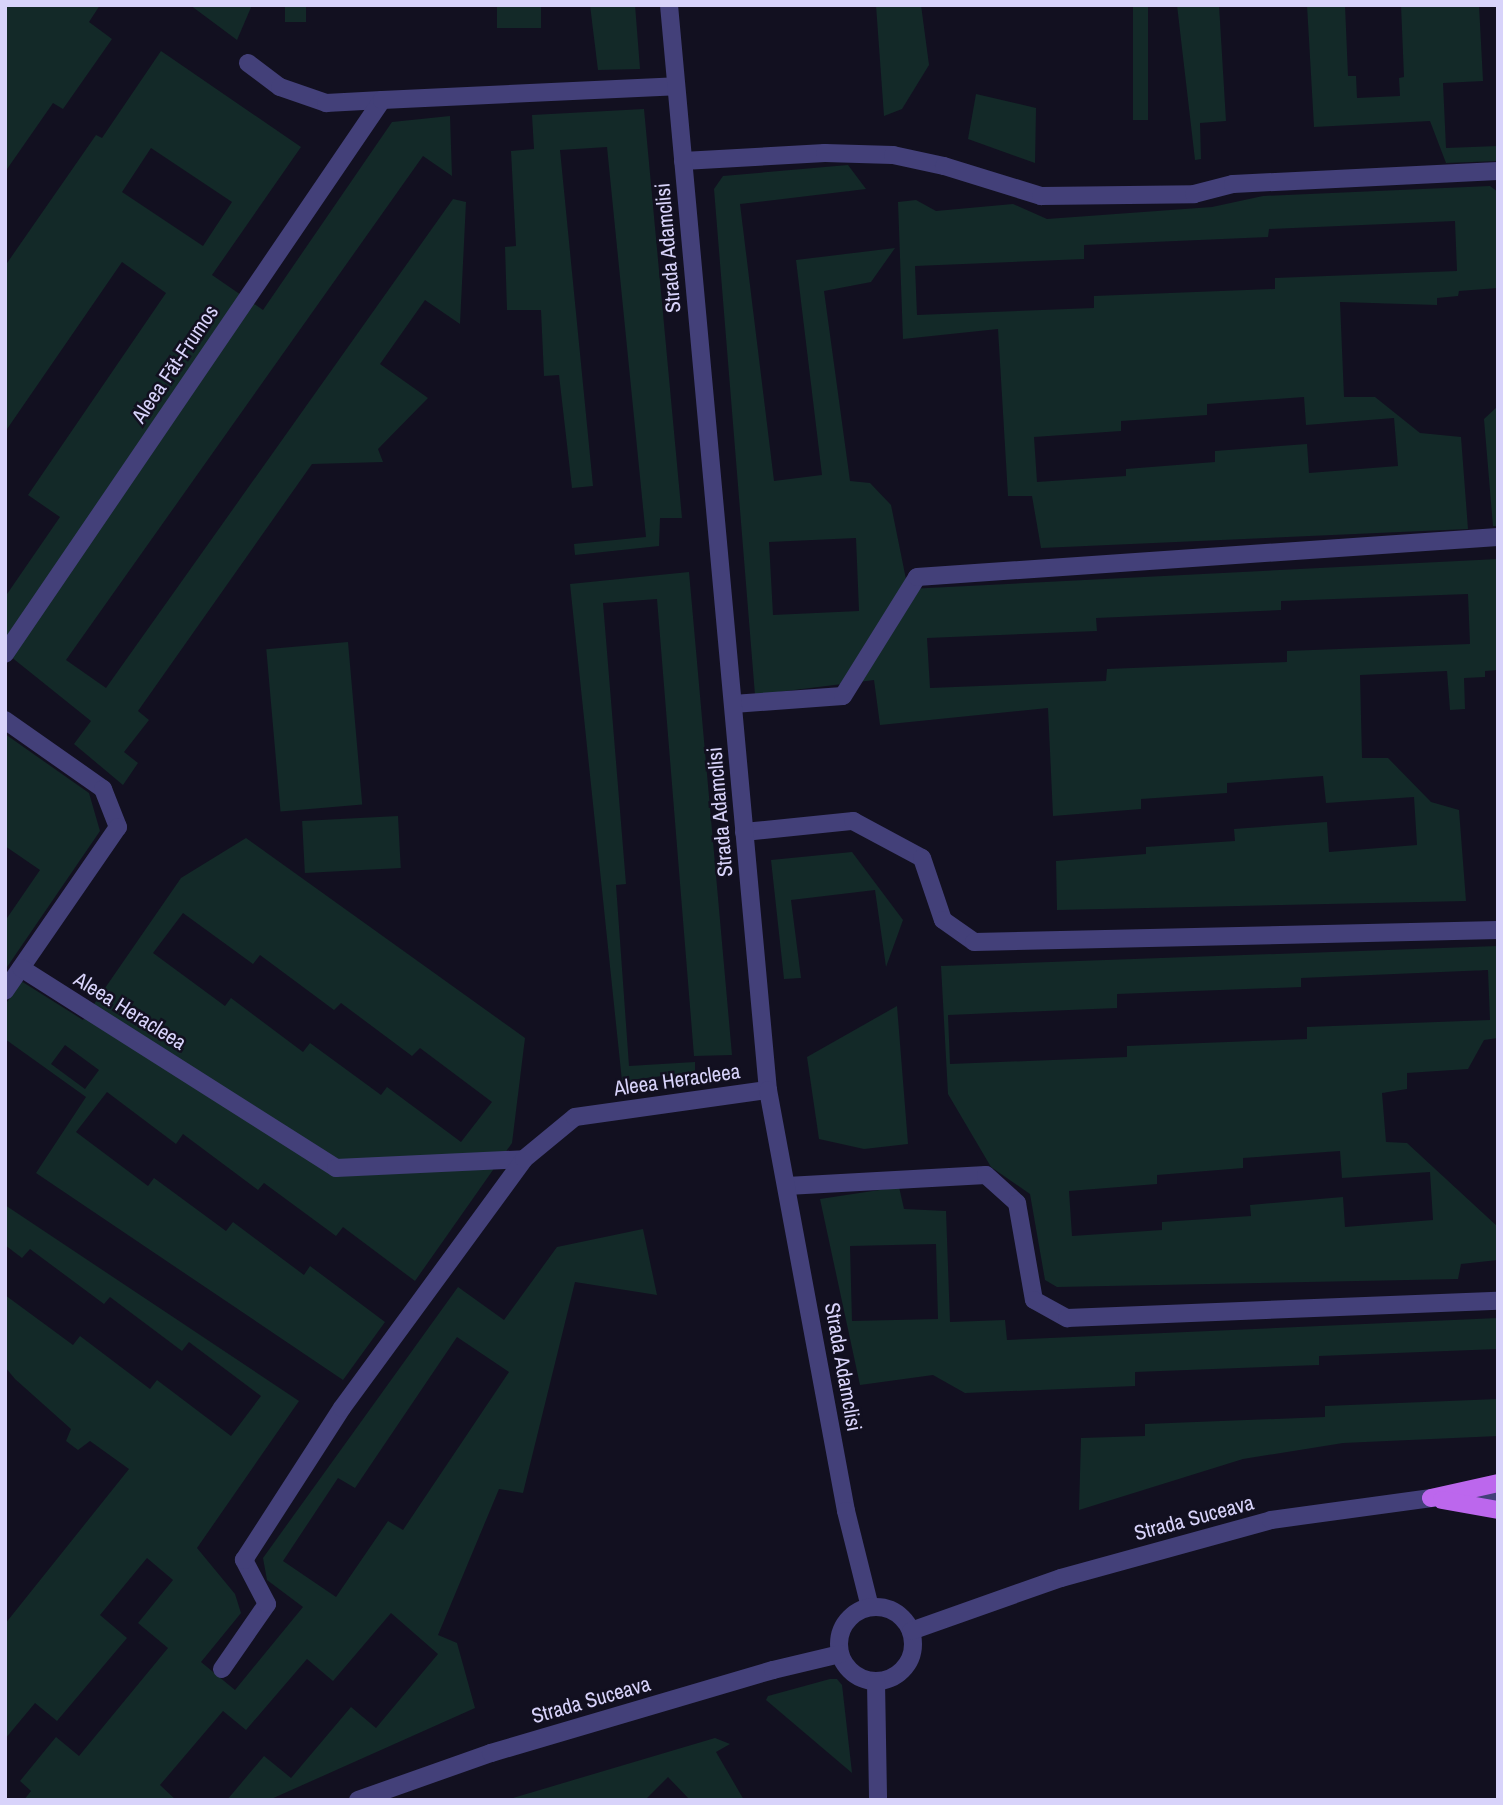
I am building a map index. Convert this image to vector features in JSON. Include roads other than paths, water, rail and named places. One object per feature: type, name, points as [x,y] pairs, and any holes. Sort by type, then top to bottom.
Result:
[{"type":"main road","points":[[1431,1498],[1498,1483]]},
{"type":"main road","points":[[1431,1498],[1498,1510]]},
{"type":"street","name":"Strada Adamclisi","points":[[669,5],[768,1090],[846,1511],[870,1607]]},
{"type":"street","points":[[248,63],[279,86],[326,103],[676,86]]},
{"type":"street","name":"Aleea Făt-Frumos","points":[[5,654],[382,100]]},
{"type":"street","points":[[683,161],[825,153],[893,155],[944,166],[1041,196],[1194,194],[1233,184],[1498,171]]},
{"type":"street","points":[[733,704],[843,696],[917,577],[1498,537]]},
{"type":"street","points":[[5,720],[103,789],[118,827],[5,990]]},
{"type":"street","points":[[744,832],[853,821],[922,858],[943,920],[974,943],[1498,930]]},
{"type":"street","name":"Aleea Heracleea","points":[[21,968],[337,1168],[524,1160]]},
{"type":"street","name":"Aleea Heracleea","points":[[222,1669],[267,1604],[244,1560],[342,1408],[524,1160],[575,1117],[768,1090]]},
{"type":"street","points":[[787,1186],[986,1175],[1017,1203],[1034,1300],[1067,1318],[1498,1301]]},
{"type":"street","name":"Strada Suceava","points":[[911,1631],[1061,1578],[1271,1520],[1431,1498],[1498,1495]]},
{"type":"street","points":[[870,1607],[895,1612],[911,1631],[914,1643],[907,1666],[899,1674],[876,1682],[853,1674],[840,1654],[842,1629],[859,1611],[870,1607]]},
{"type":"street","name":"Strada Suceava","points":[[358,1800],[491,1753],[773,1670],[840,1654]]},
{"type":"street","points":[[876,1682],[878,1800]]}]
